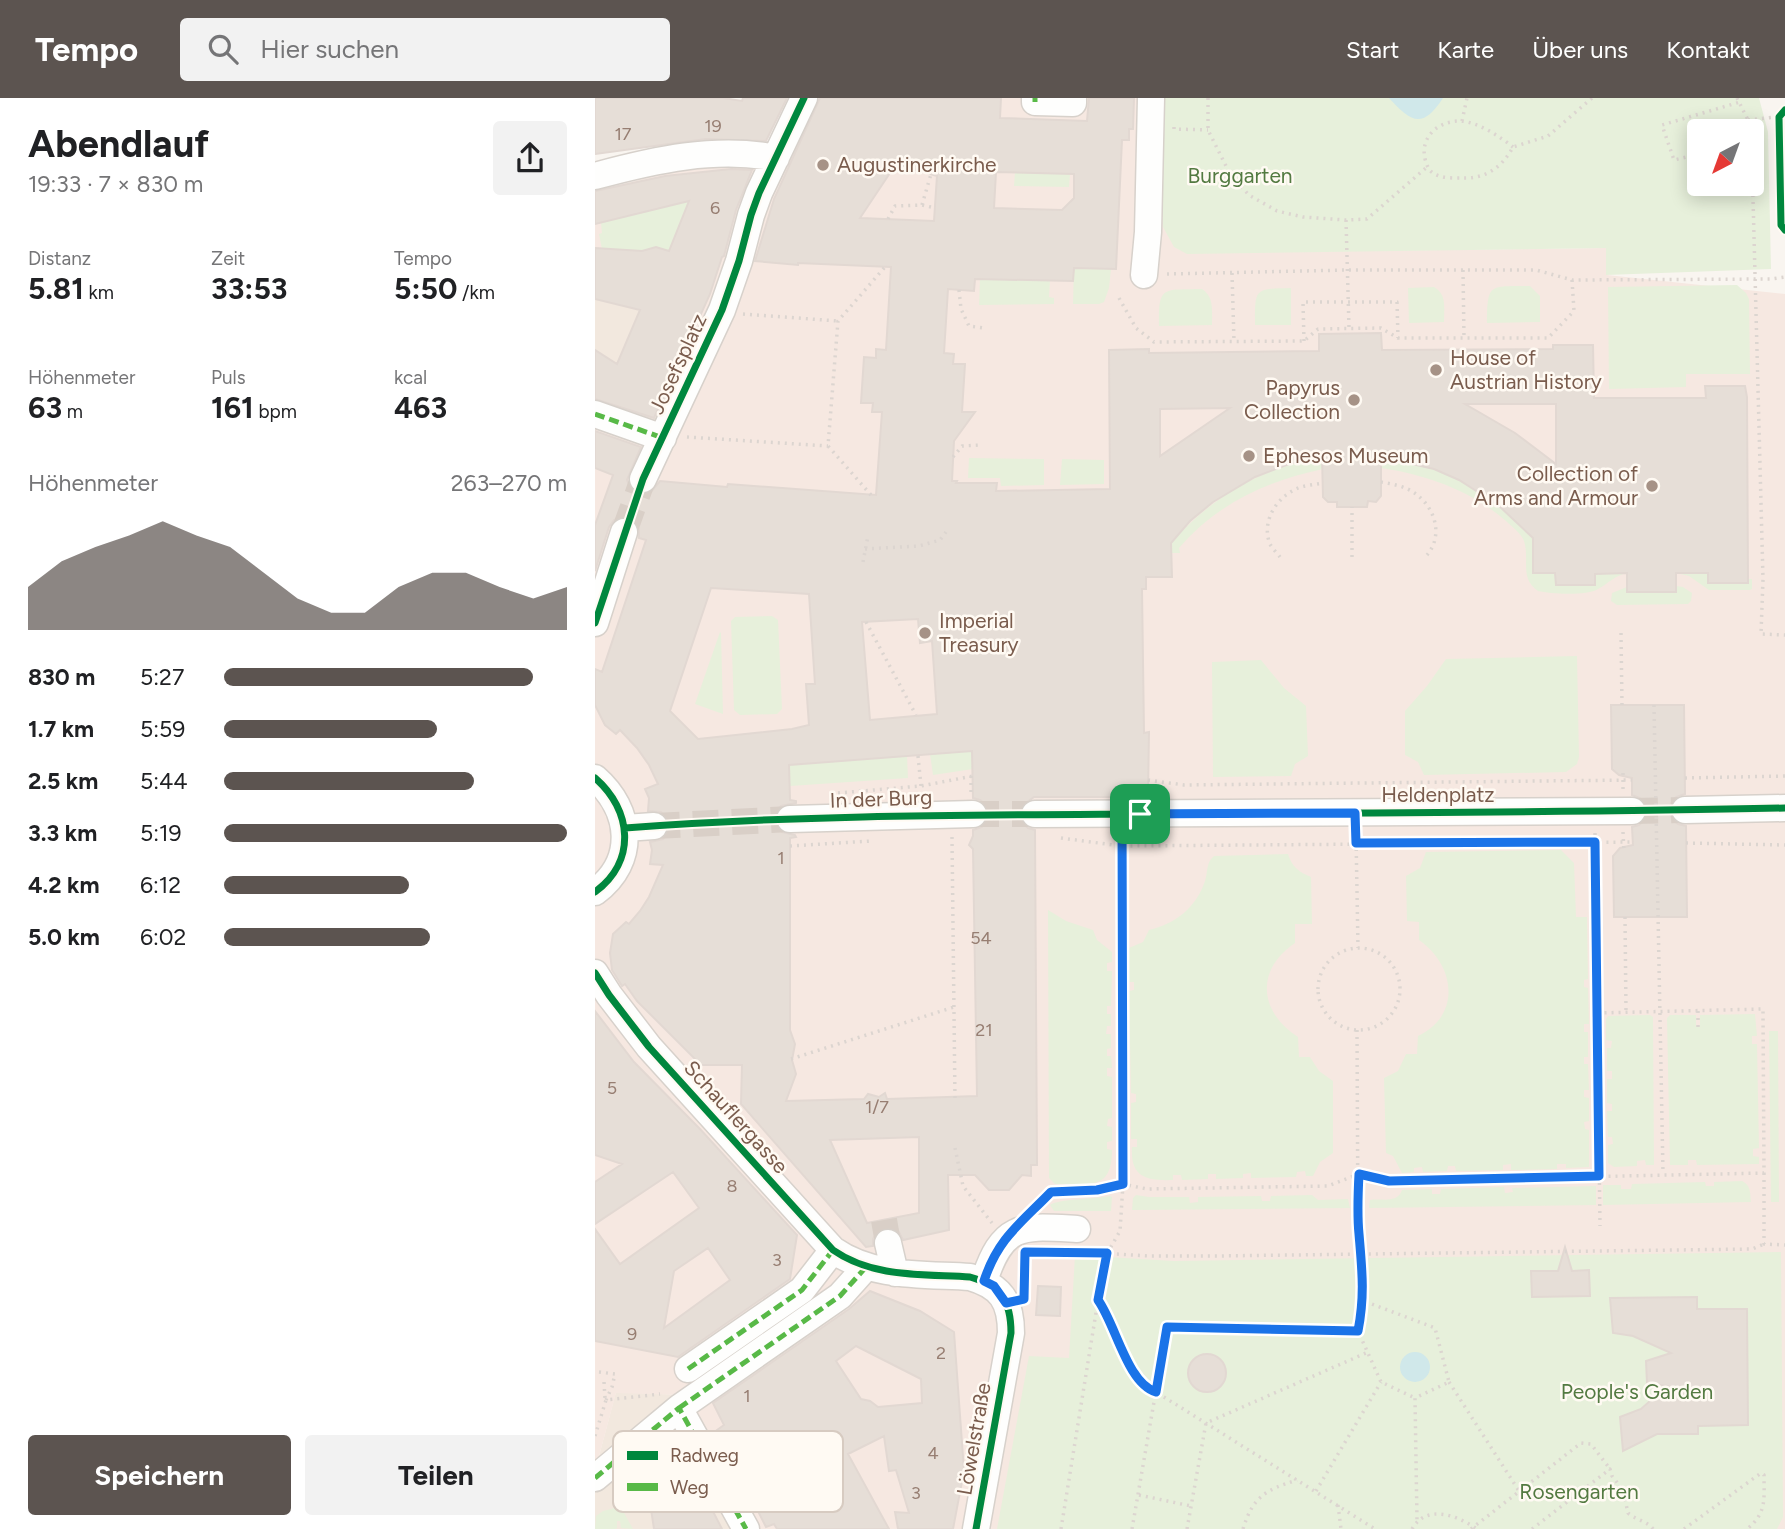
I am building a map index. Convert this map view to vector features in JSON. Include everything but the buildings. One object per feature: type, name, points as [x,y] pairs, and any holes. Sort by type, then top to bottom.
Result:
[{"type":"street","name":"Josefsplatz","points":[[643,479],[671,437],[722,310],[751,215],[804,98]]},
{"type":"street","points":[[1035,100],[1073,103],[1073,98]]},
{"type":"street","points":[[1144,275],[1148,232],[1151,98]]},
{"type":"street","points":[[595,176],[633,165],[703,154],[754,153],[776,158]]},
{"type":"street","points":[[595,414],[671,437]]},
{"type":"street","points":[[595,623],[624,532]]},
{"type":"street","points":[[595,778],[617,802],[625,828],[619,863],[611,878],[595,892]]},
{"type":"street","points":[[1685,810],[1785,808]]},
{"type":"street","name":"Heldenplatz","points":[[1034,814],[1632,811]]},
{"type":"street","name":"In der Burg","points":[[790,819],[973,814]]},
{"type":"street","points":[[625,828],[654,826]]},
{"type":"street","name":"Schauflergasse","points":[[595,973],[649,1046],[739,1143],[832,1250],[866,1267],[895,1273],[970,1277],[984,1281]]},
{"type":"street","points":[[1006,1303],[994,1286],[984,1281],[991,1260],[1005,1238],[1032,1227],[1076,1240]]},
{"type":"street","points":[[888,1243],[895,1273]]},
{"type":"street","points":[[651,1431],[679,1408],[696,1380],[802,1290],[832,1250]]},
{"type":"street","points":[[696,1380],[816,1312],[840,1296],[866,1267]]},
{"type":"street","points":[[802,1290],[816,1312]]},
{"type":"street","name":"Löwelstraße","points":[[976,1529],[1007,1355],[1011,1320],[1006,1303]]},
{"type":"street","points":[[679,1408],[692,1431]]},
{"type":"street","points":[[595,1478],[613,1463]]},
{"type":"street","points":[[737,1512],[746,1529]]},
{"type":"path","points":[[1208,98],[1208,130],[1231,176],[1249,195],[1277,211],[1346,220],[1367,219],[1427,167]]},
{"type":"path","points":[[1462,121],[1467,98]]},
{"type":"path","points":[[1513,147],[1498,135],[1462,121],[1441,125],[1431,132],[1424,153],[1427,167],[1442,177],[1479,177],[1506,160],[1513,147],[1548,136],[1591,98]]},
{"type":"path","points":[[1687,157],[1674,160],[1662,125],[1739,100],[1748,119]]},
{"type":"path","points":[[1779,126],[1785,110]]},
{"type":"path","points":[[1756,119],[1782,116]]},
{"type":"path","points":[[1174,118],[1174,129],[1208,130]]},
{"type":"path","points":[[922,205],[931,174]]},
{"type":"path","points":[[1753,196],[1763,579],[1761,634],[1785,635]]},
{"type":"path","points":[[888,219],[895,206],[922,205],[935,208]]},
{"type":"path","points":[[1346,220],[1349,328]]},
{"type":"path","points":[[828,446],[838,321],[885,267]]},
{"type":"path","points":[[1144,275],[1463,269],[1536,270],[1572,280],[1785,277]]},
{"type":"path","points":[[1463,269],[1464,338]]},
{"type":"path","points":[[1232,272],[1234,341]]},
{"type":"path","points":[[1119,298],[1136,328],[1154,342],[1304,341],[1318,329],[1349,328],[1381,328],[1398,338],[1548,338],[1574,311],[1572,280]]},
{"type":"path","points":[[959,290],[961,309],[969,326],[983,328]]},
{"type":"path","points":[[1304,341],[1303,302],[1397,302],[1398,338]]},
{"type":"path","points":[[730,313],[838,321]]},
{"type":"path","points":[[671,437],[828,446],[871,495]]},
{"type":"path","points":[[953,457],[962,446],[980,445]]},
{"type":"path","points":[[1381,482],[1404,487],[1426,502],[1437,533],[1434,547],[1427,555]]},
{"type":"path","points":[[1280,557],[1271,544],[1268,531],[1270,516],[1277,502],[1295,489],[1323,483]]},
{"type":"path","points":[[1352,507],[1352,556]]},
{"type":"path","points":[[865,549],[919,546],[940,540],[946,532]]},
{"type":"path","points":[[863,562],[868,536]]},
{"type":"path","points":[[866,622],[916,715]]},
{"type":"path","points":[[1621,633],[1622,705]]},
{"type":"path","points":[[1654,705],[1663,1173]]},
{"type":"path","points":[[918,756],[921,786]]},
{"type":"path","points":[[829,794],[921,786],[973,776]]},
{"type":"path","points":[[1685,778],[1785,776]]},
{"type":"path","points":[[1148,780],[1184,785],[1632,780]]},
{"type":"path","points":[[1594,812],[1600,1226]]},
{"type":"path","points":[[1355,813],[1358,948]]},
{"type":"path","points":[[1061,1529],[1107,1253],[1120,1231],[1123,1184],[1122,814]]},
{"type":"path","points":[[952,836],[955,1101]]},
{"type":"path","points":[[1059,838],[1121,846],[1633,842]]},
{"type":"path","points":[[1686,843],[1785,845]]},
{"type":"path","points":[[1625,917],[1626,1012]]},
{"type":"path","points":[[1358,948],[1383,956],[1392,965],[1400,990],[1398,1003],[1382,1023],[1370,1029],[1357,1030],[1343,1028],[1331,1020],[1323,1009],[1318,989],[1323,968],[1332,957],[1345,950],[1358,948]]},
{"type":"path","points":[[790,1059],[954,1007]]},
{"type":"path","points":[[1597,1013],[1763,1009],[1764,1244]]},
{"type":"path","points":[[1698,1011],[1698,1027]]},
{"type":"path","points":[[1357,1030],[1358,1232],[1364,1301],[1358,1331],[1381,1382],[1415,1398]]},
{"type":"path","points":[[955,1148],[963,1186],[1005,1238]]},
{"type":"path","points":[[1033,1211],[1051,1192],[1097,1190],[1123,1184],[1147,1189],[1328,1186],[1359,1174],[1389,1181],[1663,1173],[1764,1173]]},
{"type":"path","points":[[1076,1240],[1107,1253],[1149,1256],[1752,1250],[1764,1244],[1785,1245]]},
{"type":"path","points":[[1006,1303],[1024,1299],[1025,1252],[1038,1252]]},
{"type":"path","points":[[1098,1300],[1107,1312],[1136,1378],[1146,1389],[1156,1392],[1375,1529]]},
{"type":"path","points":[[1364,1301],[1435,1328],[1449,1382],[1519,1491]]},
{"type":"path","points":[[1132,1529],[1167,1327],[1358,1331]]},
{"type":"path","points":[[1206,1423],[1366,1353]]},
{"type":"path","points":[[595,1436],[615,1374],[599,1371]]},
{"type":"path","points":[[606,1400],[696,1380]]},
{"type":"path","points":[[604,1382],[606,1400]]},
{"type":"path","points":[[1316,1491],[1381,1382]]},
{"type":"path","points":[[1415,1398],[1449,1382]]},
{"type":"path","points":[[1415,1398],[1417,1521]]},
{"type":"path","points":[[1187,1529],[1206,1423]]},
{"type":"path","points":[[1412,1529],[1417,1521],[1429,1515],[1443,1513],[1474,1528],[1581,1443],[1591,1444],[1610,1469],[1623,1490],[1628,1513],[1653,1529]]},
{"type":"path","points":[[1532,1529],[1610,1469]]},
{"type":"path","points":[[1684,1529],[1761,1473],[1764,1475],[1763,1511],[1758,1520],[1747,1529]]},
{"type":"path","points":[[1243,1529],[1249,1510],[1264,1492],[1297,1480]]},
{"type":"path","points":[[1139,1495],[1191,1506]]},
{"type":"path","points":[[1338,1505],[1341,1529]]},
{"type":"shaded area","points":[[789,98],[1157,98],[1187,253],[1606,248],[1607,275],[1785,294],[1785,1529],[752,1529],[743,1512],[843,1512],[843,1431],[702,1431],[684,1395],[616,1393],[595,1471],[595,424],[653,426],[710,294],[595,280],[595,191],[768,147]]},
{"type":"shaded area","points":[[595,280],[710,294],[653,426],[595,424]]},
{"type":"shaded area","points":[[616,1392],[684,1395],[702,1431],[613,1431],[613,1512],[743,1512],[752,1529],[595,1529],[595,1471]]},
{"type":"green space","name":"Burggarten","points":[[1157,98],[1759,98],[1768,132],[1771,269],[1606,275],[1606,248],[1187,254],[1174,247],[1163,227]]},
{"type":"green space","points":[[1015,172],[1070,174],[1069,187],[1014,186]]},
{"type":"green space","points":[[713,189],[688,204],[669,251],[656,247],[646,252],[602,249],[599,234],[602,233],[601,223]]},
{"type":"green space","points":[[1074,265],[1111,269],[1104,302],[1073,304]]},
{"type":"green space","points":[[980,279],[1050,280],[1049,297],[1054,298],[1054,304],[979,305]]},
{"type":"green space","points":[[1737,285],[1749,299],[1750,374],[1686,374],[1686,387],[1609,389],[1608,287]]},
{"type":"green space","points":[[1530,286],[1540,296],[1540,322],[1487,323],[1488,300],[1494,289]]},
{"type":"green space","points":[[1434,287],[1443,297],[1444,322],[1409,323],[1408,288]]},
{"type":"green space","points":[[1291,288],[1291,325],[1255,325],[1255,304],[1259,293],[1263,290]]},
{"type":"green space","points":[[1202,289],[1210,300],[1212,325],[1159,326],[1160,303],[1165,292]]},
{"type":"green space","points":[[1323,457],[1323,469],[1282,480],[1244,496],[1194,532],[1179,548],[1180,553],[1171,553],[1171,547],[1168,546],[1219,499],[1277,469]]},
{"type":"green space","points":[[1381,457],[1434,469],[1471,486],[1491,499],[1510,514],[1542,549],[1552,567],[1556,585],[1595,585],[1595,574],[1627,573],[1586,593],[1538,591],[1532,586],[1527,574],[1524,541],[1506,521],[1463,492],[1415,475],[1381,468]]},
{"type":"green space","points":[[969,458],[1044,459],[1044,485],[1001,486],[1000,478],[968,478]]},
{"type":"green space","points":[[1062,459],[1104,460],[1104,484],[1060,485]]},
{"type":"green space","points":[[1676,573],[1708,573],[1708,583],[1747,583],[1747,579],[1752,579],[1752,589],[1709,590],[1689,576]]},
{"type":"green space","points":[[1676,586],[1692,593],[1688,604],[1617,605],[1611,601],[1612,593],[1627,587],[1627,592],[1675,592]]},
{"type":"green space","points":[[772,616],[778,620],[782,709],[777,714],[740,715],[734,710],[731,621],[735,617]]},
{"type":"green space","points":[[721,633],[723,714],[695,704]]},
{"type":"green space","points":[[1577,656],[1579,757],[1577,764],[1566,772],[1424,775],[1418,762],[1405,755],[1405,711],[1446,659]]},
{"type":"green space","points":[[1261,660],[1284,688],[1306,706],[1308,756],[1295,764],[1291,776],[1213,777],[1212,662]]},
{"type":"green space","points":[[972,751],[973,769],[933,775],[930,754]]},
{"type":"green space","points":[[907,756],[908,778],[790,786],[789,760]]},
{"type":"green space","points":[[1561,850],[1574,863],[1576,917],[1587,917],[1588,979],[1584,980],[1584,987],[1588,988],[1589,1024],[1584,1024],[1584,1032],[1588,1032],[1588,1057],[1584,1057],[1584,1064],[1588,1064],[1589,1090],[1584,1090],[1584,1097],[1589,1098],[1589,1121],[1584,1122],[1585,1129],[1589,1130],[1589,1167],[1566,1168],[1566,1164],[1557,1164],[1557,1169],[1511,1170],[1511,1164],[1503,1165],[1503,1170],[1456,1171],[1455,1166],[1448,1166],[1447,1171],[1423,1172],[1422,1167],[1414,1168],[1414,1172],[1402,1173],[1393,1156],[1386,1153],[1384,1078],[1398,1071],[1406,1054],[1417,1054],[1418,1036],[1442,1016],[1448,990],[1440,963],[1431,950],[1419,940],[1419,922],[1407,921],[1406,876],[1420,868],[1426,852]]},
{"type":"green space","points":[[1288,854],[1297,868],[1311,877],[1312,924],[1295,924],[1295,943],[1273,966],[1267,991],[1275,1016],[1298,1037],[1299,1057],[1310,1057],[1319,1071],[1333,1081],[1333,1153],[1320,1162],[1313,1176],[1306,1176],[1305,1171],[1297,1172],[1296,1177],[1251,1178],[1251,1173],[1243,1174],[1243,1178],[1216,1179],[1216,1174],[1208,1174],[1208,1179],[1182,1180],[1181,1175],[1173,1175],[1173,1180],[1148,1178],[1137,1171],[1132,1157],[1132,1147],[1137,1147],[1137,1139],[1131,1139],[1131,1103],[1136,1102],[1136,1094],[1131,1093],[1129,991],[1134,990],[1134,982],[1129,982],[1129,948],[1143,942],[1149,930],[1176,919],[1190,907],[1201,891],[1208,864],[1214,856]]},
{"type":"green space","points":[[1048,910],[1066,921],[1093,930],[1097,940],[1112,952],[1112,962],[1107,963],[1107,971],[1112,971],[1111,1006],[1107,1006],[1107,1014],[1111,1014],[1111,1026],[1107,1026],[1106,1034],[1111,1034],[1111,1048],[1107,1049],[1107,1056],[1111,1056],[1112,1068],[1107,1068],[1107,1076],[1112,1077],[1112,1118],[1108,1119],[1107,1126],[1112,1127],[1112,1141],[1107,1142],[1107,1149],[1112,1150],[1111,1163],[1103,1179],[1088,1184],[1055,1184],[1049,1178]]},
{"type":"green space","points":[[1755,1014],[1757,1036],[1752,1036],[1752,1044],[1757,1044],[1759,1148],[1753,1149],[1753,1156],[1759,1157],[1759,1164],[1697,1165],[1696,1160],[1688,1160],[1688,1165],[1670,1165],[1667,1018],[1670,1015],[1696,1015],[1696,1026],[1700,1027],[1700,1015]]},
{"type":"green space","points":[[1608,1016],[1653,1017],[1654,1165],[1646,1165],[1645,1160],[1637,1161],[1637,1166],[1614,1167],[1608,1163],[1608,1145],[1613,1144],[1612,1137],[1608,1137],[1607,1111],[1612,1111],[1612,1104],[1607,1103],[1607,1079],[1612,1079],[1612,1071],[1607,1071],[1607,1048],[1611,1048],[1612,1041],[1606,1040],[1606,1019]]},
{"type":"green space","points":[[1769,1031],[1778,1031],[1779,1202],[1771,1202]]},
{"type":"green space","points":[[1742,1181],[1749,1187],[1751,1202],[1603,1205],[1603,1185],[1621,1185],[1621,1189],[1631,1189],[1632,1184],[1705,1182],[1706,1186],[1714,1186],[1714,1182]]},
{"type":"green space","points":[[1596,1186],[1596,1205],[1369,1208],[1370,1200],[1393,1199],[1402,1190],[1432,1189],[1432,1194],[1440,1194],[1441,1189],[1504,1187],[1505,1193],[1513,1192],[1512,1188]]},
{"type":"green space","points":[[1136,1195],[1189,1197],[1190,1203],[1198,1202],[1198,1197],[1261,1196],[1262,1201],[1270,1201],[1271,1196],[1312,1195],[1318,1200],[1348,1199],[1350,1208],[1132,1210],[1133,1198]]},
{"type":"green space","points":[[1110,1196],[1111,1211],[1054,1211],[1050,1205],[1060,1201]]},
{"type":"green space","name":"People's Garden","points":[[1781,1252],[1783,1517],[1777,1529],[997,1529],[1029,1356],[1069,1358],[1075,1255],[1174,1261]]},
{"type":"green space","points":[[613,1508],[613,1512],[624,1512],[633,1529],[621,1528],[620,1521],[617,1521],[615,1529],[595,1529],[596,1516]]},
{"type":"water","points":[[1389,98],[1443,98],[1429,115],[1416,119],[1404,113]]},
{"type":"water","points":[[1415,1352],[1426,1356],[1430,1367],[1426,1378],[1415,1382],[1404,1378],[1400,1367],[1404,1356]]},
{"type":"tunnel","points":[[624,532],[643,479]]},
{"type":"tunnel","points":[[1632,811],[1685,810]]},
{"type":"tunnel","points":[[973,814],[1035,814]]},
{"type":"tunnel","points":[[654,826],[790,819]]},
{"type":"tunnel","points":[[884,1220],[888,1243]]},
{"type":"marked path","points":[[595,414],[663,438]]},
{"type":"marked path","points":[[688,1369],[802,1290],[833,1250]]},
{"type":"marked path","points":[[679,1408],[840,1296],[866,1267]]},
{"type":"marked path","points":[[651,1431],[679,1408],[692,1431]]},
{"type":"marked path","points":[[595,1478],[613,1463]]},
{"type":"marked path","points":[[737,1512],[746,1529]]},
{"type":"cycle path","points":[[595,623],[643,479],[722,310],[759,193],[804,98]]},
{"type":"cycle path","points":[[1785,110],[1779,117],[1781,225],[1785,230]]},
{"type":"cycle path","points":[[595,778],[617,805],[625,835],[618,866],[609,880],[595,892]]},
{"type":"cycle path","points":[[625,828],[753,820],[881,817],[1785,808]]},
{"type":"cycle path","points":[[595,973],[649,1047],[833,1250],[865,1266],[882,1270],[917,1275],[970,1277],[989,1285],[1002,1296],[1009,1312],[1011,1333],[976,1529]]},
{"type":"place","name":"Augustinerkirche","points":[[823,165]]},
{"type":"place","name":"House of Austrian History","points":[[1436,370]]},
{"type":"place","name":"Papyrus Collection","points":[[1354,400]]},
{"type":"place","name":"Ephesos Museum","points":[[1249,456]]},
{"type":"place","name":"Collection of Arms and Armour","points":[[1652,486]]},
{"type":"place","name":"Imperial Treasury","points":[[925,633]]},
{"type":"route","points":[[1355,813],[1356,843],[1595,842],[1599,1176],[1389,1181],[1359,1174],[1358,1232],[1364,1301],[1358,1331],[1167,1327],[1156,1392],[1146,1389],[1136,1378],[1107,1312],[1098,1300],[1107,1253],[1025,1252],[1024,1299],[1006,1303],[994,1286],[984,1281],[991,1260],[1005,1238],[1051,1192],[1097,1190],[1123,1184],[1122,814],[1140,814],[1355,813]]},
{"type":"park label","name":"Rosengarten","points":[[1579,1492]]}]
